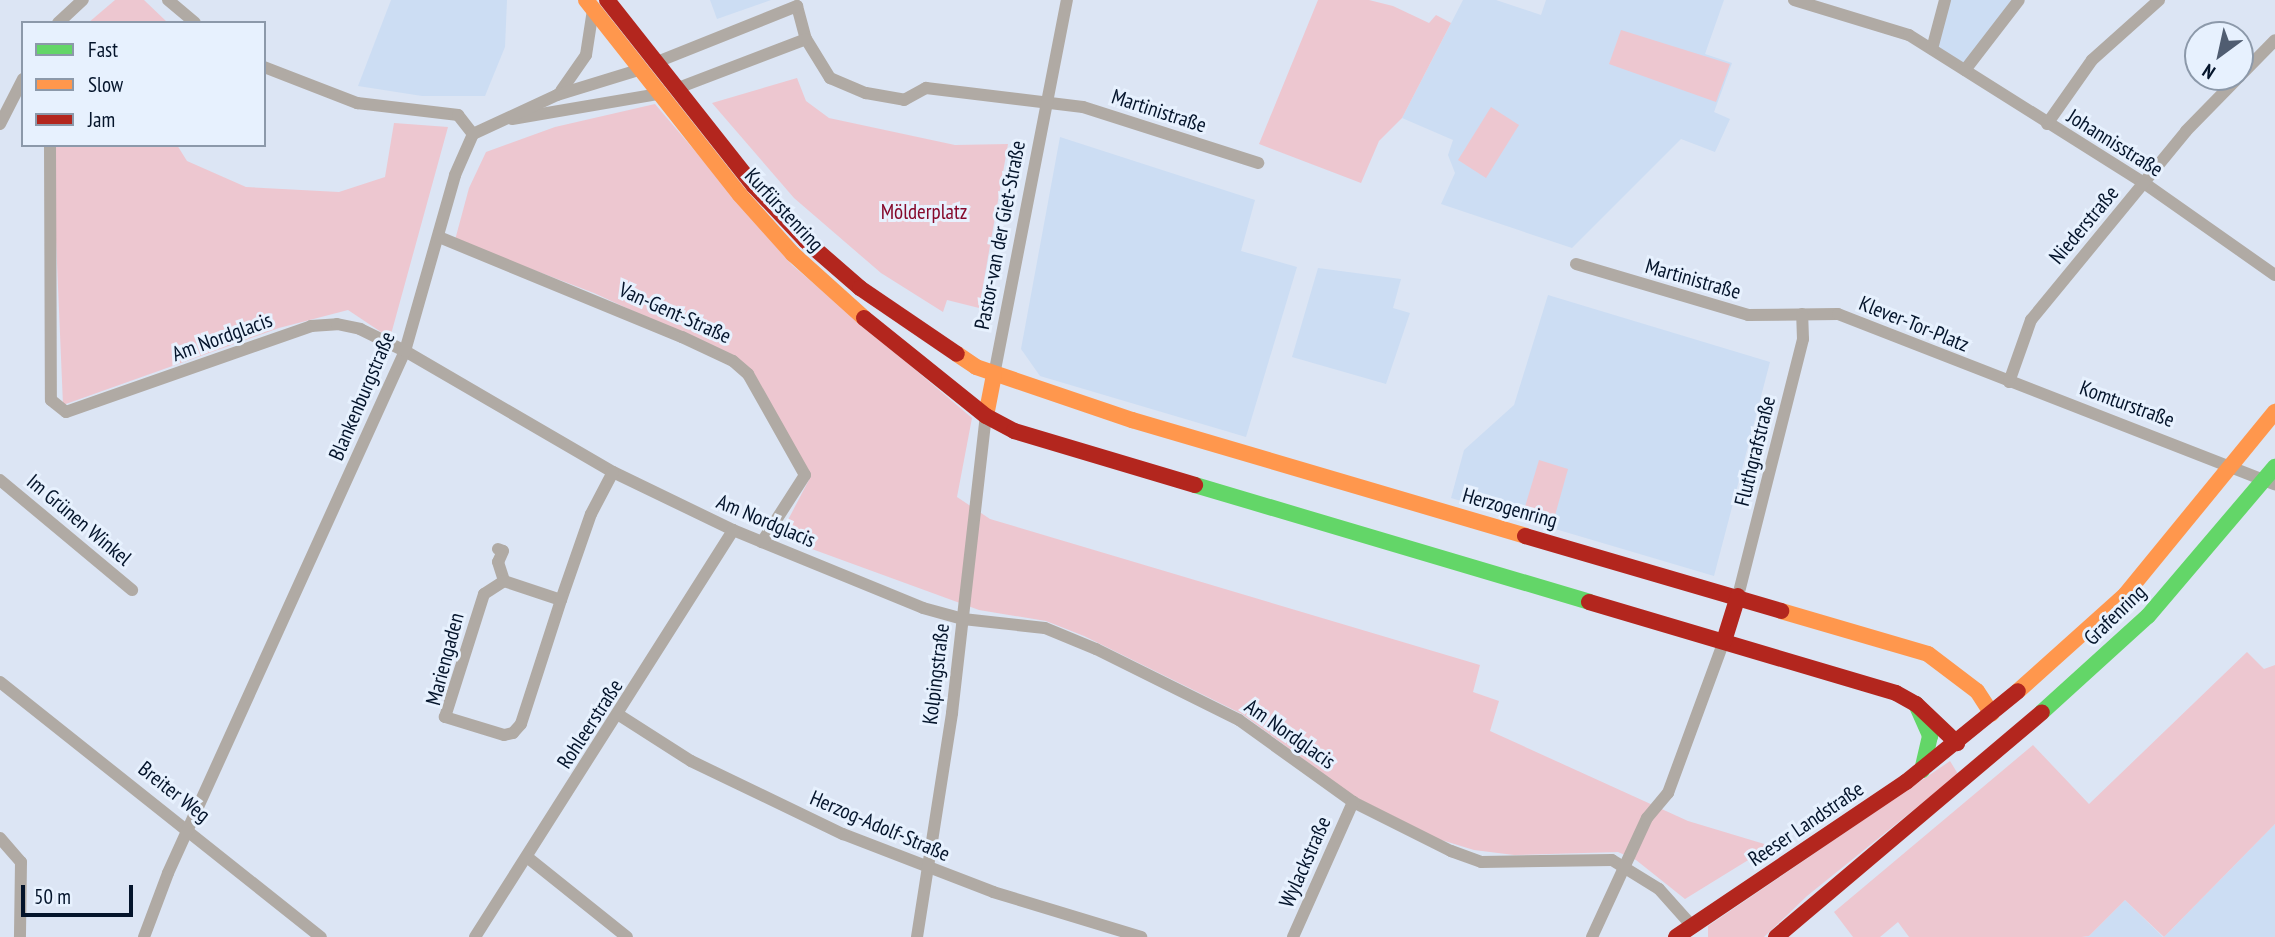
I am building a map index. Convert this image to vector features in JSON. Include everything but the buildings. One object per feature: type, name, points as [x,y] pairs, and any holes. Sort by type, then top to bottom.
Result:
[{"type":"main road","name":"Kurfürstenring","points":[[607,0],[754,186],[806,242],[917,330],[994,375]]},
{"type":"main road","name":"Kurfürstenring","points":[[590,5],[639,70],[793,254],[876,329],[986,416]]},
{"type":"main road","points":[[639,70],[657,62]]},
{"type":"main road","points":[[659,94],[678,88]]},
{"type":"main road","points":[[994,375],[986,416],[1014,431],[1896,693],[1916,704],[1982,767],[1776,937]]},
{"type":"main road","name":"Herzogenring","points":[[994,375],[1928,654],[1977,691],[1993,714]]},
{"type":"main road","name":"Grafenring","points":[[1957,743],[2125,595],[2275,412]]},
{"type":"main road","name":"Grafenring","points":[[1982,767],[2148,616],[2271,477]]},
{"type":"main road","points":[[1724,641],[1738,596]]},
{"type":"main road","points":[[1916,704],[1930,736],[1922,770]]},
{"type":"main road","points":[[1993,714],[2003,749]]},
{"type":"main road","name":"Reeser Landstraße","points":[[1676,937],[1922,770],[1957,743]]},
{"type":"street","points":[[60,21],[83,0]]},
{"type":"street","points":[[168,0],[193,21]]},
{"type":"street","name":"Pastor-van der Giet-Straße","points":[[994,375],[1067,0]]},
{"type":"street","name":"Johannisstraße","points":[[1794,0],[1909,36],[1932,49],[2144,183],[2275,275]]},
{"type":"street","points":[[1932,49],[1945,0]]},
{"type":"street","points":[[1965,70],[2019,0]]},
{"type":"street","points":[[2047,124],[2092,60],[2159,0]]},
{"type":"street","points":[[657,62],[799,3],[806,39],[830,78],[866,93],[904,100],[926,88],[1046,102]]},
{"type":"street","points":[[557,95],[576,75],[586,55],[590,5]]},
{"type":"street","points":[[678,88],[806,39]]},
{"type":"street","name":"Niederstraße","points":[[2009,382],[2031,320],[2186,131],[2275,40]]},
{"type":"street","points":[[266,68],[357,103],[458,115],[473,134],[557,95],[639,70]]},
{"type":"street","points":[[0,124],[21,85]]},
{"type":"street","points":[[498,121],[659,94]]},
{"type":"street","name":"Martinistraße","points":[[1046,102],[1083,107],[1258,163]]},
{"type":"street","name":"Blankenburgstraße","points":[[144,937],[188,828],[410,354],[455,175],[473,134]]},
{"type":"street","name":"Am Nordglacis","points":[[50,147],[51,400],[66,412],[311,326],[337,324],[360,329],[410,354],[613,472],[733,530],[963,619],[1045,628],[1096,649],[1239,720],[1353,802],[1481,862],[1612,860],[1659,889],[1692,926]]},
{"type":"street","name":"Van-Gent-Straße","points":[[439,237],[682,337],[733,360],[748,374],[805,475],[762,542]]},
{"type":"street","name":"Martinistraße","points":[[1576,264],[1748,315],[1802,314]]},
{"type":"street","name":"Klever-Tor-Platz","points":[[1802,314],[1838,314],[2009,382]]},
{"type":"street","name":"Fluthgrafstraße","points":[[1738,596],[1803,340],[1802,314]]},
{"type":"street","name":"Komturstraße","points":[[2009,382],[2231,466],[2271,477]]},
{"type":"street","name":"Kolpingstraße","points":[[918,937],[963,619],[986,416]]},
{"type":"street","name":"Mariengaden","points":[[504,581],[484,594],[445,717],[504,735],[513,733],[521,724],[591,514],[613,472]]},
{"type":"street","name":"Im Grünen Winkel","points":[[0,480],[132,590]]},
{"type":"street","name":"Rohleerstraße","points":[[475,937],[619,715],[733,530]]},
{"type":"street","points":[[498,549],[503,551],[498,562],[504,581],[561,600]]},
{"type":"street","points":[[1592,937],[1647,818],[1668,793],[1724,641]]},
{"type":"street","name":"Breiter Weg","points":[[0,682],[188,828],[321,937]]},
{"type":"street","name":"Herzog-Adolf-Straße","points":[[619,715],[691,761],[843,834],[928,867],[1141,937]]},
{"type":"street","name":"Wylackstraße","points":[[1293,937],[1353,802]]},
{"type":"street","points":[[0,838],[21,862],[20,937]]},
{"type":"street","points":[[527,857],[627,937]]},
{"type":"shaded area","points":[[391,0],[507,0],[505,47],[485,96],[422,96],[358,86]]},
{"type":"shaded area","points":[[710,0],[771,0],[717,19]]},
{"type":"shaded area","points":[[1463,0],[1496,0],[1541,15],[1546,0],[1724,0],[1705,54],[1732,63],[1714,112],[1730,119],[1715,152],[1681,139],[1572,248],[1441,204],[1455,173],[1448,155],[1453,140],[1402,118]]},
{"type":"shaded area","points":[[1945,0],[2019,0],[1965,70],[1932,49]]},
{"type":"shaded area","points":[[1060,137],[1255,200],[1241,251],[1297,267],[1246,437],[1040,376],[1021,349]]},
{"type":"shaded area","points":[[1318,268],[1401,279],[1393,308],[1410,313],[1386,384],[1292,357]]},
{"type":"shaded area","points":[[1548,295],[1770,362],[1714,576],[1451,498],[1464,450],[1514,405]]},
{"type":"shaded area","points":[[2275,824],[2275,937],[2164,937]]},
{"type":"shaded area","points":[[2125,900],[2163,937],[2082,937],[2089,936]]},
{"type":"green space","points":[[115,0],[144,0],[166,21],[90,21]]},
{"type":"green space","points":[[1318,0],[1369,0],[1393,6],[1429,23],[1436,15],[1451,23],[1402,118],[1379,141],[1361,183],[1259,144]]},
{"type":"green space","points":[[1621,30],[1730,64],[1716,102],[1609,64]]},
{"type":"green space","name":"Mölderplatz","points":[[797,78],[806,101],[829,118],[955,145],[1008,144],[979,308],[947,300],[943,312],[881,273],[794,198],[712,103]]},
{"type":"green space","points":[[655,104],[792,265],[972,418],[957,497],[990,519],[1480,665],[1473,692],[1499,701],[1490,731],[1688,821],[1771,846],[1685,899],[1636,860],[1618,852],[1514,855],[1474,850],[1438,839],[1355,797],[1242,714],[1084,636],[1046,621],[979,610],[779,537],[811,476],[749,370],[735,358],[594,293],[455,240],[469,188],[486,152],[555,127]]},
{"type":"green space","points":[[1491,107],[1519,125],[1486,178],[1458,160]]},
{"type":"green space","points":[[394,123],[448,127],[390,338],[348,310],[279,328],[63,405],[52,147],[178,147],[187,161],[246,187],[339,192],[385,177]]},
{"type":"green space","points":[[1539,460],[1568,469],[1554,519],[1524,510]]},
{"type":"green space","points":[[2247,652],[2264,669],[2275,665],[2275,824],[2164,937],[2125,900],[2089,936],[2082,937],[1909,937],[1898,922],[1880,937],[1853,937],[1834,912],[2033,745],[2089,804]]},
{"type":"green space","points":[[1950,761],[1958,774],[1807,896],[1764,937],[1708,937],[1708,926]]},
{"type":"traffic: fast","points":[[2042,712],[2148,616],[2275,467]]},
{"type":"traffic: fast","points":[[1195,485],[1589,602]]},
{"type":"traffic: fast","points":[[1916,704],[1930,736],[1922,770]]},
{"type":"traffic: slow","points":[[586,0],[740,195],[793,254],[864,318]]},
{"type":"traffic: slow","points":[[957,354],[976,367],[1132,420],[1525,536]]},
{"type":"traffic: slow","points":[[986,416],[994,375]]},
{"type":"traffic: slow","points":[[2018,691],[2125,595],[2275,412]]},
{"type":"traffic: slow","points":[[1781,611],[1928,654],[1977,691],[1992,714]]},
{"type":"traffic: jam","points":[[607,0],[754,186],[806,241],[860,288],[957,354]]},
{"type":"traffic: jam","points":[[864,318],[986,416],[1014,431],[1195,485]]},
{"type":"traffic: jam","points":[[1525,536],[1781,611]]},
{"type":"traffic: jam","points":[[1724,641],[1738,596]]},
{"type":"traffic: jam","points":[[1589,602],[1896,693],[1916,704],[1957,743]]},
{"type":"traffic: jam","points":[[1676,937],[1906,782],[2018,691]]},
{"type":"traffic: jam","points":[[1776,937],[2042,712]]}]
